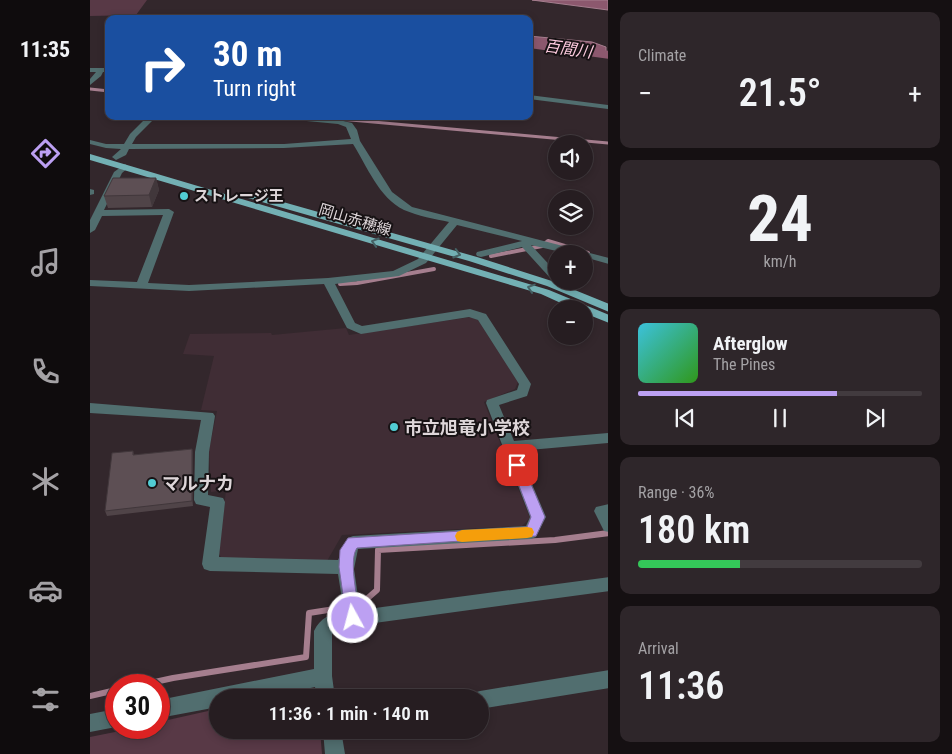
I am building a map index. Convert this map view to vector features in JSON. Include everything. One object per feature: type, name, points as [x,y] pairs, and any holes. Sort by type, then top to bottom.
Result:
[{"type":"main road","name":"岡山赤穂線","points":[[90,150],[430,253],[545,292],[608,320]]},
{"type":"main road","name":"岡山赤穂線","points":[[90,157],[430,253],[551,284],[608,309]]},
{"type":"street","points":[[90,70],[105,70]]},
{"type":"street","points":[[93,82],[99,75],[100,70]]},
{"type":"street","points":[[93,82],[104,81]]},
{"type":"street","points":[[533,98],[608,107]]},
{"type":"street","points":[[116,157],[123,152],[133,136],[149,120]]},
{"type":"street","points":[[318,120],[349,125],[388,194],[398,204],[409,209],[456,220],[548,247]]},
{"type":"street","points":[[90,142],[126,148],[284,146],[356,140]]},
{"type":"street","points":[[90,230],[118,172],[125,167]]},
{"type":"street","points":[[98,213],[169,212],[141,286]]},
{"type":"street","points":[[90,283],[189,288],[328,281],[395,274],[416,265],[430,253],[456,220]]},
{"type":"street","points":[[481,254],[535,245]]},
{"type":"street","points":[[535,245],[548,265]]},
{"type":"street","points":[[593,257],[608,261]]},
{"type":"street","points":[[328,281],[351,325],[361,330],[470,313],[482,317],[524,384],[522,393],[492,404],[538,517],[531,532],[353,543],[347,550],[346,567],[353,618]]},
{"type":"street","points":[[90,408],[208,416],[202,452],[201,500],[218,502],[210,564],[346,567]]},
{"type":"street","points":[[510,447],[608,438]]},
{"type":"street","points":[[608,510],[602,511],[608,526]]},
{"type":"street","points":[[325,689],[323,631],[334,621],[608,584]]},
{"type":"street","points":[[261,689],[323,676]]},
{"type":"street","points":[[489,699],[608,680]]},
{"type":"street","points":[[170,707],[209,700]]},
{"type":"street","points":[[90,723],[105,720]]},
{"type":"street","points":[[333,739],[335,754]]},
{"type":"shaded area","points":[[90,0],[147,0],[136,15],[90,16]]},
{"type":"shaded area","points":[[471,317],[478,320],[518,382],[515,389],[484,402],[530,518],[522,526],[342,535],[327,561],[223,560],[219,554],[226,490],[211,492],[209,450],[217,411],[201,410],[214,356],[183,354],[190,334],[271,333],[272,335],[346,328],[349,335]]},
{"type":"shaded area","points":[[209,711],[209,739],[321,739],[322,754],[90,754],[90,737],[105,734],[105,739],[170,739],[170,720]]},
{"type":"water","points":[[532,0],[608,0],[608,10]]},
{"type":"water","points":[[533,36],[592,42],[606,47],[606,52],[596,51],[592,53],[533,45]]},
{"type":"building","points":[[113,178],[156,178],[149,195],[104,196]]},
{"type":"building","name":"マルナカ","points":[[192,449],[192,501],[105,511],[112,453],[133,451],[133,455]]},
{"type":"waterway","name":"百間川","points":[[533,45],[608,55]]},
{"type":"waterway","points":[[90,89],[105,91]]},
{"type":"waterway","points":[[351,120],[608,143]]},
{"type":"waterway","points":[[491,256],[542,246],[548,241],[561,245]]},
{"type":"waterway","points":[[340,284],[357,283],[434,269]]},
{"type":"waterway","points":[[361,604],[377,590],[378,550],[555,540],[608,533]]},
{"type":"waterway","points":[[170,679],[306,657],[309,613],[341,608]]},
{"type":"waterway","points":[[90,696],[105,693]]},
{"type":"slow traffic","points":[[462,536],[527,532]]},
{"type":"place","name":"ストレージ王","points":[[184,196]]},
{"type":"place","name":"市立旭竜小学校","points":[[394,427]]},
{"type":"place","name":"マルナカ","points":[[152,483]]},
{"type":"route","points":[[353,618],[346,567],[347,550],[353,543],[531,532],[538,517],[517,465]]}]
